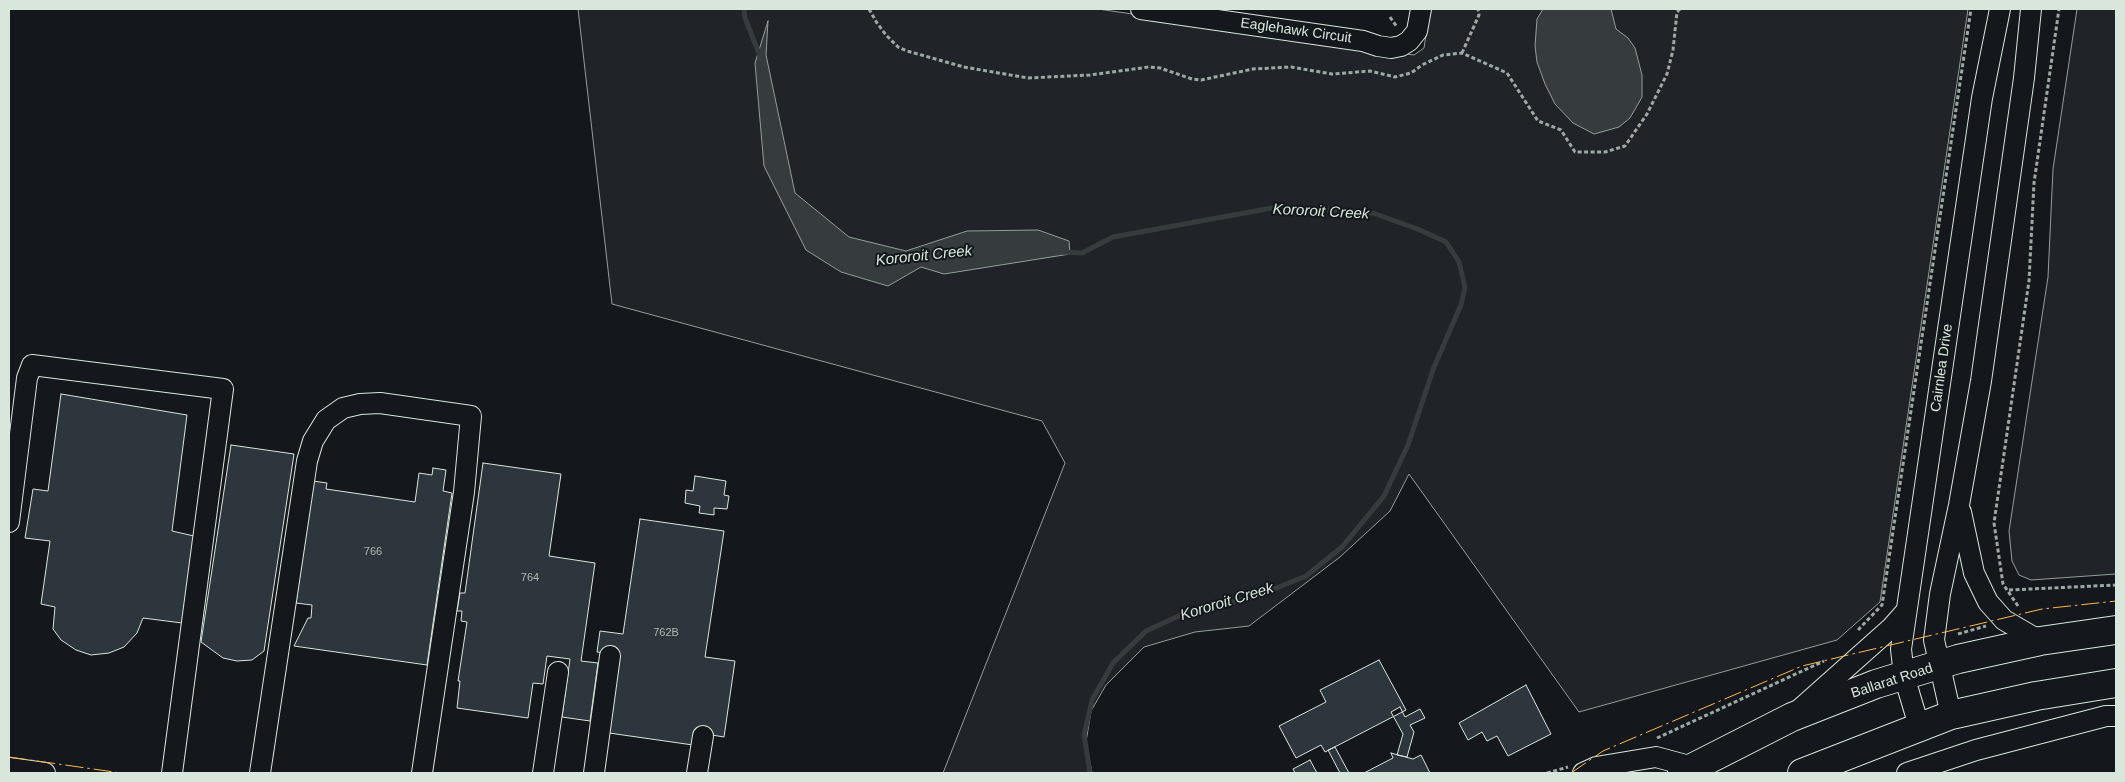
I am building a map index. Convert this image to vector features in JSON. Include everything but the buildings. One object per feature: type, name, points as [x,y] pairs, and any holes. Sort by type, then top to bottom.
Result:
[{"type":"highway","name":"Ballarat Road","points":[[1688,770],[1792,718],[1876,684],[1958,659],[2040,641],[2116,630]]},
{"type":"highway","points":[[1802,773],[1951,715],[2036,696],[2116,683]]},
{"type":"street","name":"Eaglehawk Circuit","points":[[1141,9],[1363,40],[1384,38],[1401,31],[1409,22],[1415,9]]},
{"type":"street","name":"Eaglehawk Circuit","points":[[1363,40],[1378,46],[1391,48],[1401,46],[1409,41],[1417,30],[1421,9]]},
{"type":"street","name":"Cairnlea Drive","points":[[1919,726],[1904,676],[1901,649],[1982,98],[2000,9]]},
{"type":"street","points":[[1951,715],[1934,640],[1940,594],[1982,381],[2022,97],[2031,9]]},
{"type":"street","points":[[9,522],[27,378],[32,365],[223,389],[172,773]]},
{"type":"street","points":[[260,773],[307,461],[311,447],[326,420],[343,408],[360,404],[380,403],[471,416],[464,492],[422,773]]},
{"type":"street","points":[[1959,505],[1974,574],[1984,596],[2004,620],[2040,641]]},
{"type":"street","points":[[1792,718],[1891,628],[1906,611]]},
{"type":"street","points":[[594,773],[610,656]]},
{"type":"street","points":[[543,773],[558,672]]},
{"type":"street","points":[[1907,773],[1976,750],[2113,713]]},
{"type":"street","points":[[697,773],[703,736]]},
{"type":"street","points":[[1579,769],[1656,757],[1688,770]]},
{"type":"street","points":[[9,768],[45,773]]},
{"type":"path","points":[[869,9],[889,38],[898,47],[907,51],[985,71],[1028,78],[1090,75],[1149,67],[1160,68],[1192,79],[1201,80],[1254,69],[1291,67],[1332,74],[1370,71],[1395,77],[1411,73],[1422,65],[1443,55],[1462,54],[1507,73],[1538,121],[1560,130],[1575,152],[1605,152],[1625,146],[1647,114],[1667,74],[1673,50],[1677,12],[1680,9]]},
{"type":"path","points":[[1462,54],[1479,15],[1478,9]]},
{"type":"path","points":[[1868,648],[1854,634],[1882,605],[1971,9]]},
{"type":"path","points":[[2059,9],[2034,183],[2029,281],[1994,516],[1995,535],[2003,584],[2008,590],[2116,585]]},
{"type":"path","points":[[1651,740],[1831,657]]},
{"type":"path","points":[[1547,773],[1579,769]]},
{"type":"shaded area","points":[[578,9],[1098,9],[1414,55],[1424,48],[1430,9],[1968,9],[1880,602],[1837,640],[1579,712],[1409,474],[1390,511],[1340,557],[1249,626],[1195,632],[1144,647],[1106,685],[1091,711],[1086,742],[1092,773],[943,773],[1065,463],[1042,421],[612,304]]},
{"type":"shaded area","points":[[2077,9],[2116,9],[2116,574],[2031,580],[2019,575],[2012,561],[2009,531],[2048,277],[2053,169]]},
{"type":"water","points":[[1543,9],[1611,9],[1616,29],[1628,38],[1635,48],[1642,75],[1642,97],[1630,118],[1619,127],[1594,134],[1573,123],[1555,104],[1537,62],[1535,46],[1537,19]]},
{"type":"water","points":[[768,21],[766,55],[795,193],[849,237],[906,251],[967,231],[1038,230],[1069,241],[1070,254],[944,274],[921,267],[888,286],[841,272],[806,250],[764,166],[755,63]]},
{"type":"waterway","name":"Kororoit Creek","points":[[744,9],[745,18],[760,56]]},
{"type":"waterway","name":"Kororoit Creek","points":[[1063,252],[1082,253],[1113,237],[1272,208],[1373,213],[1420,230],[1446,242],[1459,262],[1465,287],[1461,305],[1434,367],[1408,445],[1384,496],[1342,547],[1306,576],[1257,596],[1183,614],[1146,631],[1113,663],[1092,700],[1084,735],[1090,773]]},
{"type":"power","points":[[1571,773],[1603,751],[1802,666],[2042,609],[2116,601]]},
{"type":"power","points":[[9,757],[121,773]]}]
